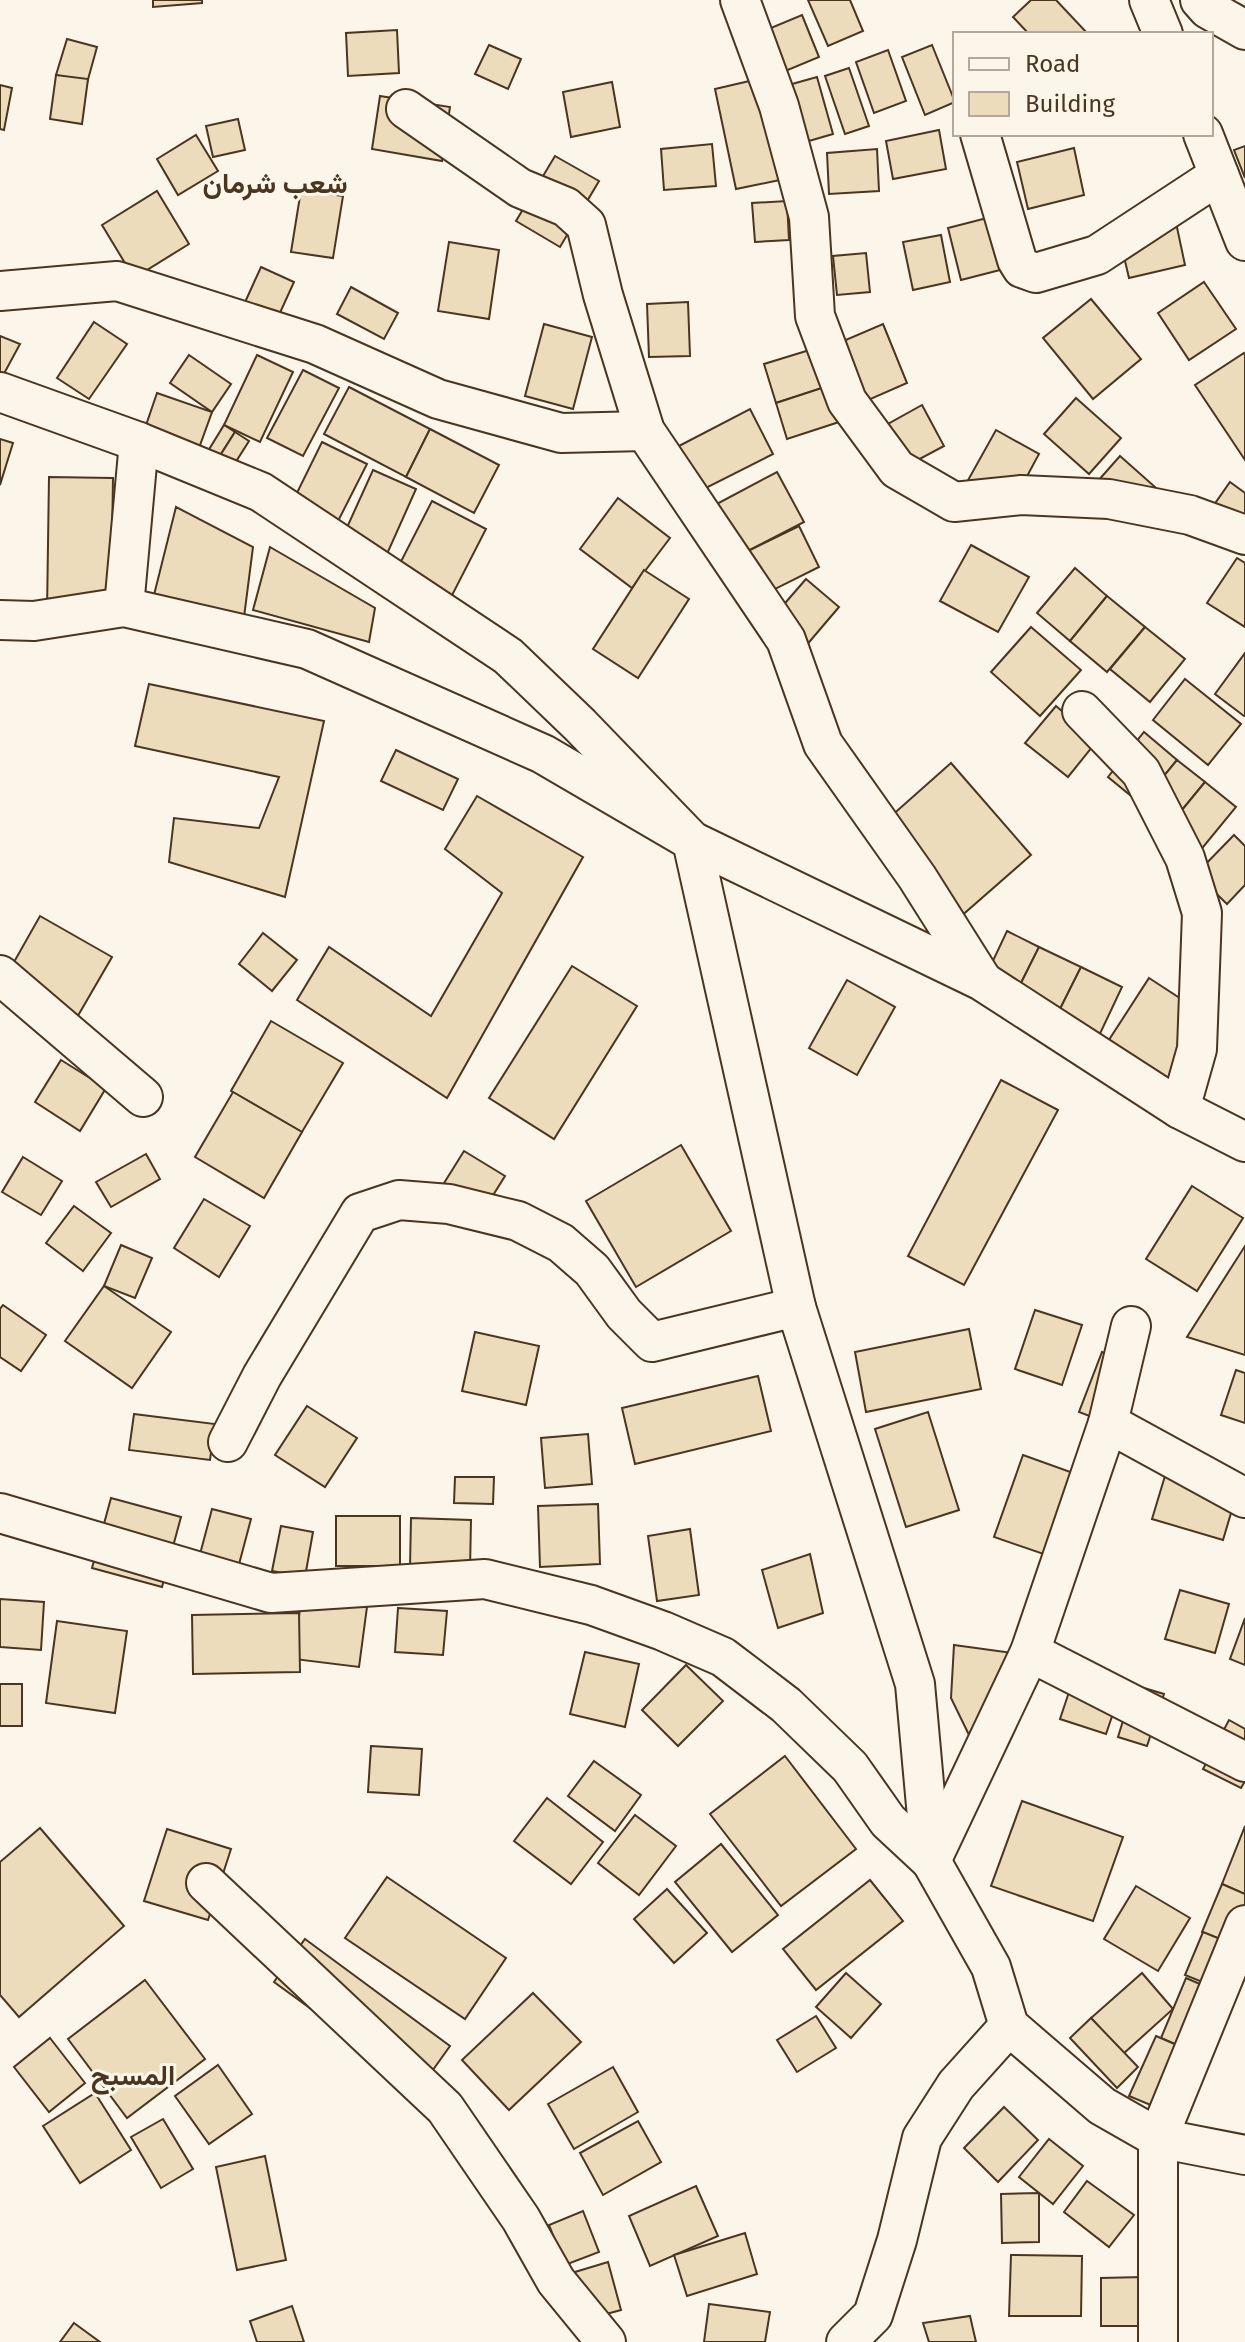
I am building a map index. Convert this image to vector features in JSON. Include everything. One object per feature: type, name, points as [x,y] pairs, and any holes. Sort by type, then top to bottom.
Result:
[{"type":"street","points":[[740,0],[779,106],[809,217],[815,316],[847,401],[897,469],[954,502],[1021,495],[1109,499],[1190,515],[1245,535]]},
{"type":"street","points":[[1149,0],[1162,32]]},
{"type":"street","points":[[1200,0],[1208,9],[1245,30]]},
{"type":"street","points":[[406,109],[520,188],[566,207],[586,225],[603,295],[645,431],[786,640],[823,744],[917,877],[982,981]]},
{"type":"street","points":[[981,136],[1017,260],[1022,268],[1036,273],[1097,255],[1219,175]]},
{"type":"street","points":[[1204,136],[1245,241]]},
{"type":"street","points":[[0,291],[117,281],[315,344],[438,399],[561,433],[645,431]]},
{"type":"street","points":[[0,392],[139,442],[261,492],[508,656],[692,841],[796,1307],[915,1684],[931,1861]]},
{"type":"street","points":[[124,607],[139,442]]},
{"type":"street","points":[[0,620],[34,621],[124,607],[307,649],[543,754],[692,841],[982,981],[1180,1109],[1245,1142]]},
{"type":"street","points":[[1082,711],[1141,772],[1185,858],[1202,913],[1197,1049],[1180,1109]]},
{"type":"street","points":[[0,975],[143,1097]]},
{"type":"street","points":[[228,1442],[262,1376],[360,1213],[399,1200],[449,1204],[518,1221],[561,1243],[592,1270],[624,1314],[652,1342],[796,1307]]},
{"type":"street","points":[[931,1861],[1030,1652],[1108,1423],[1131,1326]]},
{"type":"street","points":[[1108,1423],[1245,1498]]},
{"type":"street","points":[[0,1513],[271,1593],[485,1579],[591,1605],[723,1657],[786,1705],[850,1767],[888,1821],[931,1861],[991,1967],[1009,2026],[1102,2106],[1158,2138],[1245,2155]]},
{"type":"street","points":[[1030,1652],[1245,1762]]},
{"type":"street","points":[[206,1883],[445,2108],[521,2219],[556,2281],[606,2342]]},
{"type":"street","points":[[1164,2335],[1158,2138],[1245,1925]]},
{"type":"street","points":[[846,2342],[873,2315],[897,2240],[922,2138],[956,2085],[1009,2026]]},
{"type":"building","points":[[153,0],[202,0],[202,3],[153,7]]},
{"type":"building","points":[[808,0],[850,0],[863,31],[828,46]]},
{"type":"building","points":[[1031,0],[1056,0],[1086,32],[1027,32],[1013,17]]},
{"type":"building","points":[[802,15],[819,57],[783,72],[766,30]]},
{"type":"building","points":[[397,30],[399,73],[348,76],[346,33]]},
{"type":"building","points":[[67,39],[97,47],[87,83],[56,75]]},
{"type":"building","points":[[489,45],[521,59],[508,89],[475,74]]},
{"type":"building","points":[[932,45],[953,103],[925,115],[902,57]]},
{"type":"building","points":[[888,50],[906,101],[874,113],[856,62]]},
{"type":"building","points":[[849,68],[869,126],[845,134],[825,76]]},
{"type":"building","points":[[56,75],[88,79],[82,124],[50,119]]},
{"type":"building","points":[[817,77],[833,134],[802,143],[785,86]]},
{"type":"building","points":[[758,79],[780,180],[736,189],[715,89]]},
{"type":"building","points":[[612,82],[620,127],[571,137],[563,92]]},
{"type":"building","points":[[0,85],[12,88],[4,130],[0,129]]},
{"type":"building","points":[[380,96],[450,107],[442,161],[372,149]]},
{"type":"building","points":[[238,119],[245,150],[213,157],[206,126]]},
{"type":"building","points":[[939,130],[946,169],[893,179],[886,141]]},
{"type":"building","points":[[196,135],[218,171],[178,195],[157,159]]},
{"type":"building","points":[[712,144],[716,186],[664,190],[661,149]]},
{"type":"building","points":[[1245,146],[1245,178],[1234,150]]},
{"type":"building","points":[[1074,148],[1084,195],[1028,209],[1017,162]]},
{"type":"building","points":[[877,149],[879,191],[829,194],[827,153]]},
{"type":"building","points":[[555,156],[599,181],[560,247],[516,221]]},
{"type":"building","points":[[301,190],[343,196],[333,258],[291,252]]},
{"type":"building","points":[[157,191],[189,244],[134,278],[102,225]]},
{"type":"building","points":[[787,201],[789,240],[755,242],[752,203]]},
{"type":"building","points":[[987,218],[1000,270],[961,280],[948,228]]},
{"type":"building","points":[[1175,218],[1185,265],[1129,278],[1118,231]]},
{"type":"building","points":[[941,235],[950,282],[913,290],[903,242]]},
{"type":"building","points":[[449,242],[499,250],[489,319],[438,311]]},
{"type":"building","points":[[866,253],[870,292],[837,295],[833,256]]},
{"type":"building","points":[[261,267],[294,282],[264,348],[231,333]]},
{"type":"building","points":[[1204,282],[1236,329],[1189,360],[1158,313]]},
{"type":"building","points":[[351,287],[398,313],[384,339],[337,314]]},
{"type":"building","points":[[1091,299],[1141,359],[1093,399],[1043,338]]},
{"type":"building","points":[[688,302],[690,356],[649,357],[647,304]]},
{"type":"building","points":[[94,322],[127,344],[89,399],[57,378]]},
{"type":"building","points":[[544,324],[592,337],[573,409],[525,396]]},
{"type":"building","points":[[883,324],[907,383],[866,401],[841,342]]},
{"type":"building","points":[[0,336],[20,344],[0,381]]},
{"type":"building","points":[[816,348],[828,386],[776,403],[764,364]]},
{"type":"building","points":[[189,355],[231,384],[212,412],[170,383]]},
{"type":"building","points":[[257,355],[293,372],[260,442],[224,425]]},
{"type":"building","points":[[1245,355],[1245,460],[1195,385]]},
{"type":"building","points":[[303,370],[339,388],[303,456],[267,438]]},
{"type":"building","points":[[828,386],[839,422],[787,439],[776,403]]},
{"type":"building","points":[[349,387],[430,429],[406,477],[324,434]]},
{"type":"building","points":[[157,393],[212,412],[195,459],[141,440]]},
{"type":"building","points":[[1076,398],[1121,438],[1089,474],[1044,434]]},
{"type":"building","points":[[922,405],[944,446],[901,469],[879,429]]},
{"type":"building","points":[[750,409],[773,454],[700,491],[677,447]]},
{"type":"building","points":[[224,425],[235,432],[216,462],[205,456]]},
{"type":"building","points":[[430,429],[499,465],[474,513],[406,477]]},
{"type":"building","points":[[996,430],[1039,454],[1011,506],[967,482]]},
{"type":"building","points":[[235,432],[249,441],[230,471],[216,462]]},
{"type":"building","points":[[0,439],[13,443],[0,485]]},
{"type":"building","points":[[322,442],[367,464],[334,529],[290,507]]},
{"type":"building","points":[[1120,456],[1155,487],[1132,513],[1097,482]]},
{"type":"building","points":[[373,470],[416,489],[387,554],[344,534]]},
{"type":"building","points":[[777,472],[804,522],[738,556],[713,506]]},
{"type":"building","points":[[49,477],[113,478],[111,613],[47,612]]},
{"type":"building","points":[[1230,482],[1245,493],[1245,537],[1209,512]]},
{"type":"building","points":[[618,498],[670,538],[632,588],[580,549]]},
{"type":"building","points":[[432,501],[486,529],[446,607],[392,579]]},
{"type":"building","points":[[176,507],[253,547],[243,625],[152,603]]},
{"type":"building","points":[[799,526],[819,567],[759,597],[738,556]]},
{"type":"building","points":[[971,545],[1029,577],[998,632],[940,601]]},
{"type":"building","points":[[270,547],[375,608],[369,642],[253,610]]},
{"type":"building","points":[[1237,558],[1245,563],[1245,627],[1207,603]]},
{"type":"building","points":[[1075,568],[1107,596],[1070,641],[1037,613]]},
{"type":"building","points":[[644,570],[689,599],[638,678],[593,649]]},
{"type":"building","points":[[806,579],[839,607],[799,654],[766,625]]},
{"type":"building","points":[[1107,596],[1145,627],[1107,672],[1070,641]]},
{"type":"building","points":[[1031,627],[1081,670],[1040,716],[991,672]]},
{"type":"building","points":[[1145,627],[1185,659],[1150,702],[1110,669]]},
{"type":"building","points":[[1245,653],[1245,715],[1244,716],[1215,694]]},
{"type":"building","points":[[1185,679],[1241,724],[1208,765],[1153,720]]},
{"type":"building","points":[[149,684],[324,721],[285,897],[169,862],[174,818],[259,828],[279,777],[135,746]]},
{"type":"building","points":[[1056,706],[1097,741],[1068,777],[1025,743]]},
{"type":"building","points":[[1144,732],[1177,760],[1141,804],[1108,777]]},
{"type":"building","points":[[396,750],[458,779],[443,810],[381,781]]},
{"type":"building","points":[[1177,760],[1205,782],[1168,827],[1141,804]]},
{"type":"building","points":[[951,763],[1031,855],[951,925],[872,833]]},
{"type":"building","points":[[1205,782],[1236,807],[1199,852],[1168,827]]},
{"type":"building","points":[[477,796],[583,857],[447,1098],[297,1000],[329,947],[431,1016],[502,893],[445,849]]},
{"type":"building","points":[[1234,835],[1245,846],[1245,885],[1227,904],[1196,874]]},
{"type":"building","points":[[40,916],[112,957],[72,1026],[1,985]]},
{"type":"building","points":[[1007,931],[1039,947],[1013,999],[982,984]]},
{"type":"building","points":[[263,933],[297,960],[272,991],[239,964]]},
{"type":"building","points":[[1039,947],[1081,967],[1055,1019],[1013,999]]},
{"type":"building","points":[[572,966],[637,1006],[554,1139],[489,1098]]},
{"type":"building","points":[[1081,967],[1122,987],[1097,1040],[1055,1019]]},
{"type":"building","points":[[1149,978],[1215,1021],[1171,1089],[1105,1046]]},
{"type":"building","points":[[847,980],[895,1007],[857,1075],[809,1048]]},
{"type":"building","points":[[271,1021],[343,1063],[302,1132],[231,1091]]},
{"type":"building","points":[[61,1060],[106,1088],[80,1131],[35,1102]]},
{"type":"building","points":[[1001,1080],[1058,1110],[964,1285],[908,1256]]},
{"type":"building","points":[[233,1092],[302,1132],[264,1198],[195,1157]]},
{"type":"building","points":[[681,1145],[731,1231],[636,1287],[586,1201]]},
{"type":"building","points":[[464,1151],[505,1176],[477,1221],[436,1196]]},
{"type":"building","points":[[146,1154],[160,1179],[111,1207],[96,1182]]},
{"type":"building","points":[[23,1157],[62,1181],[41,1215],[2,1192]]},
{"type":"building","points":[[1192,1186],[1243,1218],[1197,1291],[1146,1259]]},
{"type":"building","points":[[204,1199],[250,1226],[219,1277],[174,1248]]},
{"type":"building","points":[[74,1206],[111,1233],[83,1271],[46,1243]]},
{"type":"building","points":[[121,1245],[152,1258],[135,1298],[104,1286]]},
{"type":"building","points":[[1245,1246],[1245,1355],[1187,1337]]},
{"type":"building","points":[[104,1286],[171,1332],[132,1388],[65,1341]]},
{"type":"building","points":[[3,1305],[46,1335],[21,1371],[0,1357],[0,1309]]},
{"type":"building","points":[[1035,1310],[1082,1325],[1062,1385],[1015,1369]]},
{"type":"building","points":[[969,1329],[981,1389],[866,1412],[855,1352]]},
{"type":"building","points":[[475,1332],[539,1346],[526,1405],[462,1391]]},
{"type":"building","points":[[1102,1352],[1141,1367],[1118,1427],[1079,1412]]},
{"type":"building","points":[[1236,1370],[1245,1373],[1245,1423],[1221,1415]]},
{"type":"building","points":[[758,1376],[771,1431],[635,1464],[622,1408]]},
{"type":"building","points":[[307,1406],[357,1438],[325,1487],[275,1455]]},
{"type":"building","points":[[928,1412],[959,1510],[906,1527],[875,1429]]},
{"type":"building","points":[[134,1414],[215,1424],[210,1460],[129,1450]]},
{"type":"building","points":[[588,1434],[592,1484],[545,1488],[541,1438]]},
{"type":"building","points":[[1023,1455],[1090,1479],[1061,1560],[994,1537]]},
{"type":"building","points":[[1171,1456],[1242,1476],[1223,1540],[1152,1519]]},
{"type":"building","points":[[455,1477],[494,1477],[493,1504],[454,1503]]},
{"type":"building","points":[[111,1498],[181,1517],[162,1587],[92,1568]]},
{"type":"building","points":[[598,1504],[600,1564],[540,1567],[538,1506]]},
{"type":"building","points":[[212,1509],[251,1519],[238,1568],[199,1558]]},
{"type":"building","points":[[336,1516],[400,1516],[400,1566],[336,1566]]},
{"type":"building","points":[[411,1518],[471,1520],[470,1569],[410,1567]]},
{"type":"building","points":[[281,1526],[313,1532],[305,1577],[272,1571]]},
{"type":"building","points":[[690,1529],[699,1595],[657,1601],[648,1536]]},
{"type":"building","points":[[810,1554],[823,1613],[778,1628],[762,1570]]},
{"type":"building","points":[[1180,1590],[1229,1604],[1215,1653],[1165,1639]]},
{"type":"building","points":[[0,1599],[44,1602],[41,1650],[0,1647]]},
{"type":"building","points":[[301,1600],[367,1607],[359,1667],[294,1659]]},
{"type":"building","points":[[398,1608],[447,1611],[443,1655],[395,1652]]},
{"type":"building","points":[[299,1613],[300,1672],[193,1674],[192,1615]]},
{"type":"building","points":[[1245,1618],[1245,1665],[1230,1659]]},
{"type":"building","points":[[57,1621],[127,1631],[115,1713],[46,1703]]},
{"type":"building","points":[[954,1645],[1027,1655],[970,1737],[951,1698]]},
{"type":"building","points":[[585,1652],[639,1664],[625,1727],[570,1714]]},
{"type":"building","points":[[686,1665],[723,1701],[678,1746],[642,1710]]},
{"type":"building","points":[[1078,1665],[1124,1681],[1106,1734],[1060,1719]]},
{"type":"building","points":[[0,1684],[22,1684],[22,1726],[0,1726]]},
{"type":"building","points":[[1134,1685],[1164,1694],[1147,1746],[1118,1737]]},
{"type":"building","points":[[1229,1720],[1245,1729],[1245,1781],[1241,1788],[1203,1769]]},
{"type":"building","points":[[371,1746],[422,1749],[419,1795],[368,1792]]},
{"type":"building","points":[[785,1756],[856,1849],[781,1906],[710,1814]]},
{"type":"building","points":[[594,1761],[641,1795],[615,1831],[568,1796]]},
{"type":"building","points":[[547,1798],[603,1842],[571,1884],[514,1841]]},
{"type":"building","points":[[1022,1801],[1123,1837],[1093,1921],[991,1886]]},
{"type":"building","points":[[635,1815],[676,1846],[639,1895],[598,1863]]},
{"type":"building","points":[[1245,1826],[1245,1894],[1222,1884]]},
{"type":"building","points":[[40,1828],[124,1926],[19,2017],[0,1995],[0,1862]]},
{"type":"building","points":[[167,1829],[231,1849],[208,1920],[144,1901]]},
{"type":"building","points":[[721,1844],[778,1915],[732,1952],[675,1882]]},
{"type":"building","points":[[387,1877],[506,1958],[465,2019],[345,1938]]},
{"type":"building","points":[[870,1880],[903,1921],[816,1990],[783,1949]]},
{"type":"building","points":[[1222,1884],[1245,1894],[1245,1949],[1202,1932]]},
{"type":"building","points":[[1136,1886],[1190,1918],[1158,1971],[1104,1939]]},
{"type":"building","points":[[667,1889],[707,1933],[674,1963],[634,1919]]},
{"type":"building","points":[[1203,1932],[1240,1947],[1222,1990],[1185,1975]]},
{"type":"building","points":[[305,1939],[450,2046],[420,2088],[274,1982]]},
{"type":"building","points":[[846,1973],[881,2004],[851,2038],[816,2007]]},
{"type":"building","points":[[1142,1973],[1173,2009],[1123,2054],[1091,2018]]},
{"type":"building","points":[[1186,1978],[1230,1997],[1204,2057],[1161,2038]]},
{"type":"building","points":[[145,1980],[205,2059],[127,2118],[68,2039]]},
{"type":"building","points":[[533,1993],[581,2042],[509,2110],[462,2060]]},
{"type":"building","points":[[816,2016],[836,2048],[797,2072],[777,2040]]},
{"type":"building","points":[[1091,2018],[1138,2067],[1117,2088],[1070,2038]]},
{"type":"building","points":[[1156,2036],[1198,2054],[1172,2114],[1129,2096]]},
{"type":"building","points":[[50,2038],[85,2083],[49,2112],[14,2067]]},
{"type":"building","points":[[218,2065],[252,2114],[209,2144],[175,2096]]},
{"type":"building","points":[[613,2067],[638,2112],[574,2149],[548,2104]]},
{"type":"building","points":[[95,2093],[131,2150],[80,2183],[43,2126]]},
{"type":"building","points":[[1004,2107],[1038,2140],[998,2182],[964,2148]]},
{"type":"building","points":[[163,2119],[193,2169],[161,2188],[131,2137]]},
{"type":"building","points":[[638,2121],[661,2162],[603,2195],[580,2153]]},
{"type":"building","points":[[1049,2139],[1083,2166],[1053,2204],[1019,2177]]},
{"type":"building","points":[[265,2156],[286,2260],[237,2270],[216,2167]]},
{"type":"building","points":[[1087,2181],[1134,2215],[1109,2247],[1064,2212]]},
{"type":"building","points":[[696,2186],[718,2236],[650,2266],[629,2216]]},
{"type":"building","points":[[1039,2193],[1039,2242],[1002,2243],[1001,2194]]},
{"type":"building","points":[[583,2211],[599,2252],[565,2265],[549,2225]]},
{"type":"building","points":[[745,2233],[757,2274],[687,2296],[674,2255]]},
{"type":"building","points":[[1011,2255],[1082,2256],[1081,2316],[1009,2316]]},
{"type":"building","points":[[608,2262],[621,2310],[588,2319],[575,2272]]},
{"type":"building","points":[[1143,2277],[1143,2326],[1101,2326],[1101,2278]]},
{"type":"building","points":[[709,2304],[770,2312],[765,2342],[704,2342]]},
{"type":"building","points":[[292,2306],[304,2342],[257,2342],[250,2321]]},
{"type":"building","points":[[970,2316],[976,2342],[929,2342],[923,2323]]},
{"type":"building","points":[[74,2323],[100,2342],[60,2342]]},
{"type":"district","name":"شعب شرمان","points":[[275,183]]},
{"type":"district","name":"المسبح","points":[[133,2075]]}]
